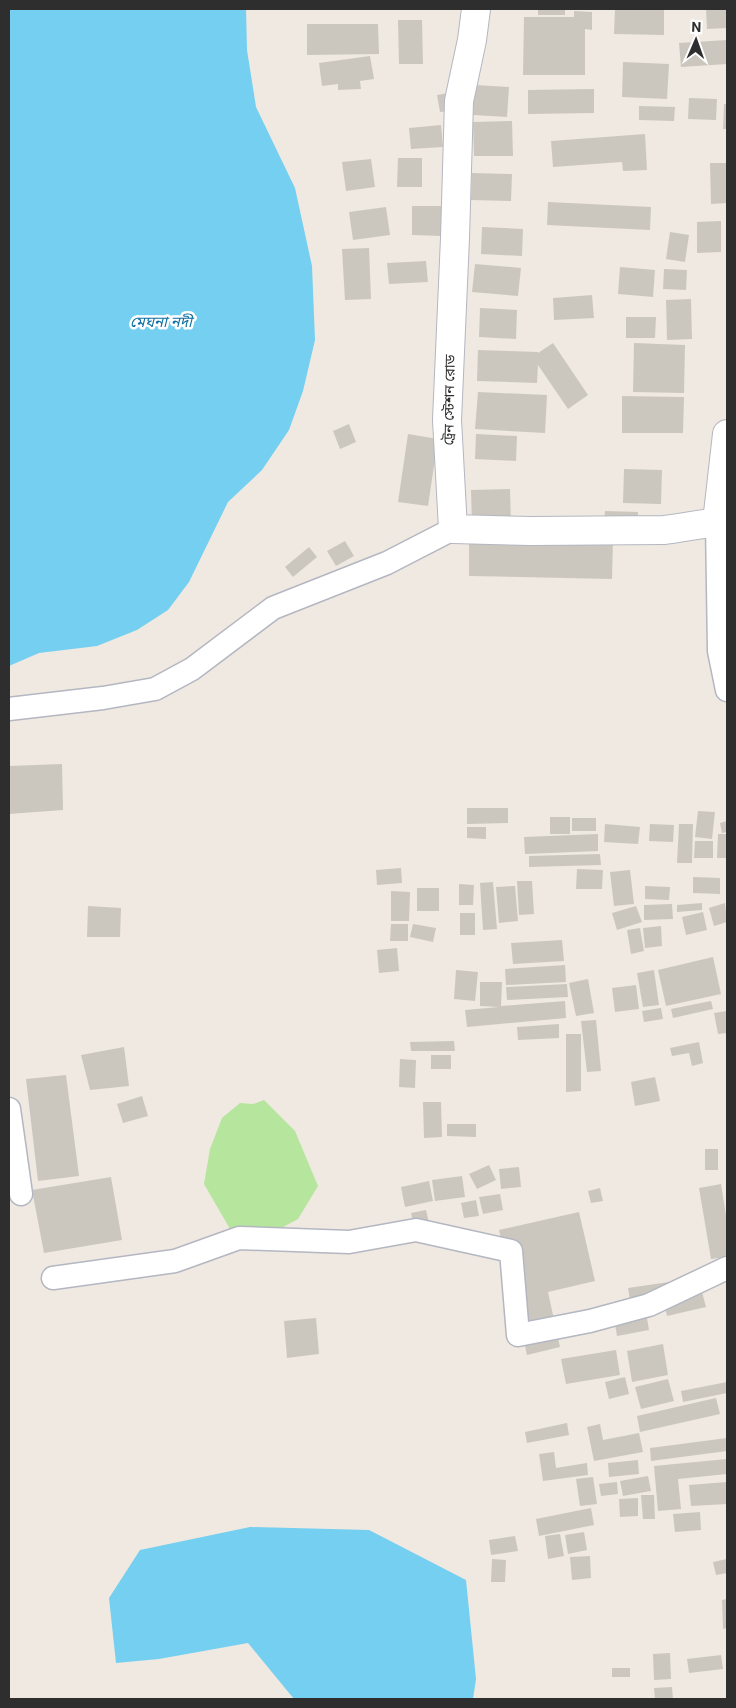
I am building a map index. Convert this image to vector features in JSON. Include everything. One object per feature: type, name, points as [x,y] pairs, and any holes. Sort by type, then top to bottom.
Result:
[{"type":"street","name":"ট্রেন স্টেশন রোড","points":[[453,529],[447,420],[459,101],[472,40],[476,9]]},
{"type":"street","points":[[727,434],[722,522],[719,651],[727,690]]},
{"type":"street","points":[[9,709],[103,698],[156,689],[192,669],[273,608],[387,563],[453,529],[531,531],[664,530],[722,522]]},
{"type":"street","points":[[9,1109],[20,1194]]},
{"type":"street","points":[[54,1278],[175,1261],[239,1238],[349,1242],[416,1230],[511,1251],[518,1335],[590,1321],[648,1305],[727,1268]]},
{"type":"green space","points":[[264,1100],[295,1131],[318,1186],[298,1219],[261,1239],[230,1229],[204,1184],[210,1149],[222,1118],[240,1103],[253,1104]]},
{"type":"water","name":"মেঘনা নদী","points":[[9,9],[246,9],[247,50],[256,107],[295,188],[312,266],[315,340],[303,391],[289,430],[262,470],[228,502],[189,582],[168,610],[137,630],[97,646],[39,653],[9,666]]},
{"type":"water","points":[[250,1527],[369,1530],[466,1580],[476,1679],[473,1699],[294,1699],[248,1643],[159,1659],[116,1663],[109,1598],[140,1550]]},
{"type":"building","points":[[538,9],[565,9],[565,15],[538,15]]},
{"type":"building","points":[[615,9],[664,10],[664,35],[614,34]]},
{"type":"building","points":[[706,9],[727,9],[727,28],[707,29]]},
{"type":"building","points":[[574,11],[592,12],[592,30],[585,29],[585,75],[523,75],[524,17],[574,17]]},
{"type":"building","points":[[398,20],[422,20],[423,64],[399,64]]},
{"type":"building","points":[[307,24],[378,24],[379,54],[307,55]]},
{"type":"building","points":[[727,40],[727,64],[681,67],[679,43]]},
{"type":"building","points":[[370,56],[374,79],[360,81],[361,89],[338,90],[338,84],[322,86],[319,63]]},
{"type":"building","points":[[623,62],[669,64],[667,99],[622,97]]},
{"type":"building","points":[[475,85],[509,87],[507,117],[473,115]]},
{"type":"building","points":[[594,89],[594,113],[528,114],[528,90]]},
{"type":"building","points":[[455,92],[458,110],[440,112],[437,95]]},
{"type":"building","points":[[689,98],[717,99],[716,120],[688,119]]},
{"type":"building","points":[[724,104],[727,104],[727,129],[723,129]]},
{"type":"building","points":[[639,106],[675,107],[674,121],[639,120]]},
{"type":"building","points":[[512,121],[513,156],[474,156],[473,122]]},
{"type":"building","points":[[441,125],[443,147],[411,149],[409,128]]},
{"type":"building","points":[[645,134],[647,170],[623,171],[622,162],[553,167],[551,141]]},
{"type":"building","points":[[398,158],[422,158],[422,187],[397,187]]},
{"type":"building","points":[[371,159],[375,187],[346,191],[342,162]]},
{"type":"building","points":[[710,163],[727,163],[727,203],[711,204]]},
{"type":"building","points":[[472,173],[512,174],[511,201],[471,200]]},
{"type":"building","points":[[548,202],[651,207],[650,230],[547,225]]},
{"type":"building","points":[[412,206],[442,206],[441,236],[412,235]]},
{"type":"building","points":[[386,207],[390,235],[353,240],[349,212]]},
{"type":"building","points":[[721,221],[721,252],[697,253],[697,222]]},
{"type":"building","points":[[482,227],[523,229],[522,256],[481,254]]},
{"type":"building","points":[[670,232],[689,235],[685,262],[666,259]]},
{"type":"building","points":[[369,248],[371,299],[345,300],[342,249]]},
{"type":"building","points":[[426,261],[428,282],[389,284],[387,263]]},
{"type":"building","points":[[475,264],[521,268],[518,296],[472,292]]},
{"type":"building","points":[[620,267],[655,270],[653,297],[618,294]]},
{"type":"building","points":[[664,269],[687,270],[686,290],[663,289]]},
{"type":"building","points":[[592,295],[594,318],[554,320],[553,298]]},
{"type":"building","points":[[691,299],[692,339],[667,340],[666,300]]},
{"type":"building","points":[[480,308],[517,310],[516,339],[479,337]]},
{"type":"building","points":[[626,317],[656,317],[655,338],[626,338]]},
{"type":"building","points":[[553,343],[588,395],[568,409],[538,365],[537,383],[477,381],[478,350],[538,353]]},
{"type":"building","points":[[634,343],[685,345],[684,393],[633,392]]},
{"type":"building","points":[[478,392],[547,395],[545,433],[475,429]]},
{"type":"building","points":[[622,396],[684,397],[683,433],[622,433]]},
{"type":"building","points":[[349,424],[356,442],[340,449],[333,431]]},
{"type":"building","points":[[408,434],[438,439],[428,506],[398,502]]},
{"type":"building","points":[[476,434],[517,436],[516,461],[475,459]]},
{"type":"building","points":[[624,469],[662,470],[661,504],[623,503]]},
{"type":"building","points":[[510,489],[511,525],[472,526],[471,490]]},
{"type":"building","points":[[605,511],[638,512],[637,529],[604,528]]},
{"type":"building","points":[[469,536],[613,539],[612,579],[469,576]]},
{"type":"building","points":[[345,541],[354,556],[336,566],[327,551]]},
{"type":"building","points":[[309,547],[317,557],[293,577],[285,567]]},
{"type":"building","points":[[62,764],[63,810],[9,814],[9,766]]},
{"type":"building","points":[[467,808],[508,808],[508,823],[467,824]]},
{"type":"building","points":[[698,811],[715,812],[712,839],[695,837]]},
{"type":"building","points":[[550,817],[570,817],[570,834],[550,834]]},
{"type":"building","points":[[572,818],[596,818],[596,831],[572,831]]},
{"type":"building","points":[[727,821],[727,832],[722,833],[720,823]]},
{"type":"building","points":[[605,824],[640,827],[638,844],[604,842]]},
{"type":"building","points":[[650,824],[674,825],[673,842],[649,841]]},
{"type":"building","points":[[679,824],[693,824],[692,863],[677,863]]},
{"type":"building","points":[[467,827],[486,827],[486,839],[467,838]]},
{"type":"building","points":[[598,834],[598,851],[525,854],[524,837]]},
{"type":"building","points":[[718,834],[727,834],[727,858],[717,858]]},
{"type":"building","points":[[695,841],[713,841],[713,858],[694,858]]},
{"type":"building","points":[[600,854],[601,865],[529,867],[529,856]]},
{"type":"building","points":[[401,868],[402,883],[377,885],[376,870]]},
{"type":"building","points":[[577,869],[603,870],[602,889],[576,889]]},
{"type":"building","points":[[630,870],[634,904],[614,906],[610,872]]},
{"type":"building","points":[[693,877],[720,878],[720,894],[693,893]]},
{"type":"building","points":[[517,881],[532,881],[534,914],[519,915]]},
{"type":"building","points":[[493,882],[497,929],[483,930],[480,883]]},
{"type":"building","points":[[459,884],[474,885],[473,905],[459,905]]},
{"type":"building","points":[[515,886],[518,921],[499,923],[496,887]]},
{"type":"building","points":[[645,886],[670,887],[669,900],[645,899]]},
{"type":"building","points":[[417,888],[439,888],[439,911],[417,911]]},
{"type":"building","points":[[391,891],[410,892],[409,921],[391,921]]},
{"type":"building","points":[[702,903],[702,910],[677,912],[677,905]]},
{"type":"building","points":[[725,903],[727,922],[714,926],[709,908]]},
{"type":"building","points":[[672,904],[673,919],[644,920],[644,905]]},
{"type":"building","points":[[88,906],[121,908],[120,937],[87,937]]},
{"type":"building","points":[[636,906],[642,922],[617,930],[612,913]]},
{"type":"building","points":[[703,912],[707,930],[686,935],[682,917]]},
{"type":"building","points":[[460,913],[475,913],[475,935],[460,935]]},
{"type":"building","points":[[391,924],[408,924],[408,941],[390,941]]},
{"type":"building","points":[[413,924],[436,928],[433,942],[410,937]]},
{"type":"building","points":[[661,926],[662,946],[645,948],[643,928]]},
{"type":"building","points":[[640,928],[644,951],[631,954],[627,930]]},
{"type":"building","points":[[562,940],[564,961],[513,964],[511,943]]},
{"type":"building","points":[[397,948],[399,971],[379,973],[377,950]]},
{"type":"building","points":[[713,957],[721,994],[666,1006],[658,970]]},
{"type":"building","points":[[565,965],[566,982],[506,985],[505,969]]},
{"type":"building","points":[[456,970],[478,972],[475,1001],[454,999]]},
{"type":"building","points":[[654,970],[659,1005],[643,1007],[637,973]]},
{"type":"building","points":[[588,979],[594,1013],[576,1016],[569,983]]},
{"type":"building","points":[[480,982],[502,982],[501,1006],[565,1001],[566,1018],[467,1027],[465,1010],[499,1007],[480,1006]]},
{"type":"building","points":[[567,984],[568,997],[507,1000],[506,987]]},
{"type":"building","points":[[636,985],[639,1009],[615,1012],[612,988]]},
{"type":"building","points":[[711,1001],[713,1009],[673,1018],[671,1009]]},
{"type":"building","points":[[661,1008],[663,1019],[644,1022],[642,1011]]},
{"type":"building","points":[[727,1011],[727,1033],[718,1034],[714,1013]]},
{"type":"building","points":[[596,1020],[601,1071],[587,1072],[581,1021]]},
{"type":"building","points":[[559,1024],[559,1038],[518,1040],[517,1027]]},
{"type":"building","points":[[566,1034],[581,1034],[581,1091],[566,1092]]},
{"type":"building","points":[[454,1041],[455,1051],[411,1051],[410,1042]]},
{"type":"building","points":[[699,1042],[703,1063],[692,1066],[689,1053],[672,1056],[670,1048]]},
{"type":"building","points":[[124,1047],[129,1086],[90,1090],[81,1055]]},
{"type":"building","points":[[431,1055],[451,1055],[451,1069],[431,1069]]},
{"type":"building","points":[[400,1059],[416,1060],[415,1088],[399,1087]]},
{"type":"building","points":[[66,1075],[79,1176],[38,1181],[26,1079]]},
{"type":"building","points":[[655,1077],[660,1101],[635,1106],[631,1082]]},
{"type":"building","points":[[142,1096],[148,1116],[123,1123],[117,1104]]},
{"type":"building","points":[[423,1102],[441,1102],[442,1137],[424,1138]]},
{"type":"building","points":[[447,1124],[476,1124],[476,1137],[447,1136]]},
{"type":"building","points":[[705,1149],[718,1149],[718,1170],[705,1170]]},
{"type":"building","points":[[489,1165],[496,1180],[477,1189],[469,1174]]},
{"type":"building","points":[[519,1167],[521,1187],[501,1189],[499,1169]]},
{"type":"building","points":[[462,1176],[465,1197],[435,1201],[432,1180]]},
{"type":"building","points":[[111,1177],[122,1240],[44,1253],[32,1190]]},
{"type":"building","points":[[429,1181],[433,1201],[405,1207],[401,1187]]},
{"type":"building","points":[[721,1184],[727,1222],[727,1257],[711,1259],[699,1188]]},
{"type":"building","points":[[600,1188],[603,1201],[591,1203],[588,1191]]},
{"type":"building","points":[[500,1194],[503,1210],[483,1214],[479,1197]]},
{"type":"building","points":[[476,1200],[479,1216],[464,1218],[461,1203]]},
{"type":"building","points":[[426,1210],[429,1223],[414,1227],[411,1213]]},
{"type":"building","points":[[579,1212],[595,1281],[548,1292],[560,1347],[527,1355],[499,1230]]},
{"type":"building","points":[[669,1282],[671,1294],[630,1300],[628,1288]]},
{"type":"building","points":[[702,1292],[706,1307],[667,1316],[664,1302]]},
{"type":"building","points":[[646,1312],[649,1330],[617,1336],[614,1318]]},
{"type":"building","points":[[316,1318],[319,1354],[287,1358],[284,1321]]},
{"type":"building","points":[[663,1344],[668,1375],[632,1382],[627,1351]]},
{"type":"building","points":[[616,1350],[620,1375],[566,1384],[561,1359]]},
{"type":"building","points":[[625,1377],[629,1394],[609,1399],[605,1382]]},
{"type":"building","points":[[668,1379],[674,1401],[641,1409],[635,1387]]},
{"type":"building","points":[[727,1382],[727,1393],[683,1402],[681,1391]]},
{"type":"building","points":[[716,1398],[720,1414],[640,1432],[637,1416]]},
{"type":"building","points":[[567,1423],[569,1435],[527,1443],[525,1432]]},
{"type":"building","points":[[600,1424],[603,1440],[639,1433],[643,1452],[594,1461],[587,1427]]},
{"type":"building","points":[[727,1438],[727,1451],[651,1461],[650,1448]]},
{"type":"building","points":[[554,1452],[556,1468],[587,1463],[588,1475],[543,1481],[539,1454]]},
{"type":"building","points":[[727,1459],[727,1474],[678,1479],[681,1509],[658,1511],[654,1466]]},
{"type":"building","points":[[638,1460],[639,1474],[609,1477],[608,1463]]},
{"type":"building","points":[[648,1476],[651,1491],[623,1496],[620,1481]]},
{"type":"building","points":[[593,1477],[597,1504],[580,1506],[576,1479]]},
{"type":"building","points":[[617,1482],[618,1494],[601,1496],[599,1484]]},
{"type":"building","points":[[727,1482],[727,1504],[691,1506],[689,1485]]},
{"type":"building","points":[[641,1495],[654,1495],[655,1519],[643,1519]]},
{"type":"building","points":[[638,1498],[638,1516],[620,1517],[619,1499]]},
{"type":"building","points":[[591,1508],[594,1525],[539,1536],[536,1519]]},
{"type":"building","points":[[700,1512],[701,1530],[675,1532],[673,1514]]},
{"type":"building","points":[[584,1532],[587,1550],[568,1554],[565,1535]]},
{"type":"building","points":[[560,1534],[564,1556],[548,1559],[545,1536]]},
{"type":"building","points":[[515,1536],[518,1551],[491,1555],[489,1540]]},
{"type":"building","points":[[590,1556],[591,1578],[572,1580],[570,1557]]},
{"type":"building","points":[[492,1559],[506,1560],[505,1582],[491,1582]]},
{"type":"building","points":[[727,1559],[727,1573],[716,1575],[713,1562]]},
{"type":"building","points":[[727,1599],[727,1628],[723,1629],[722,1600]]},
{"type":"building","points":[[670,1653],[671,1679],[654,1680],[653,1654]]},
{"type":"building","points":[[721,1655],[723,1669],[689,1673],[687,1659]]},
{"type":"building","points":[[612,1668],[630,1668],[630,1677],[612,1677]]},
{"type":"building","points":[[672,1687],[673,1699],[655,1699],[654,1688]]}]
